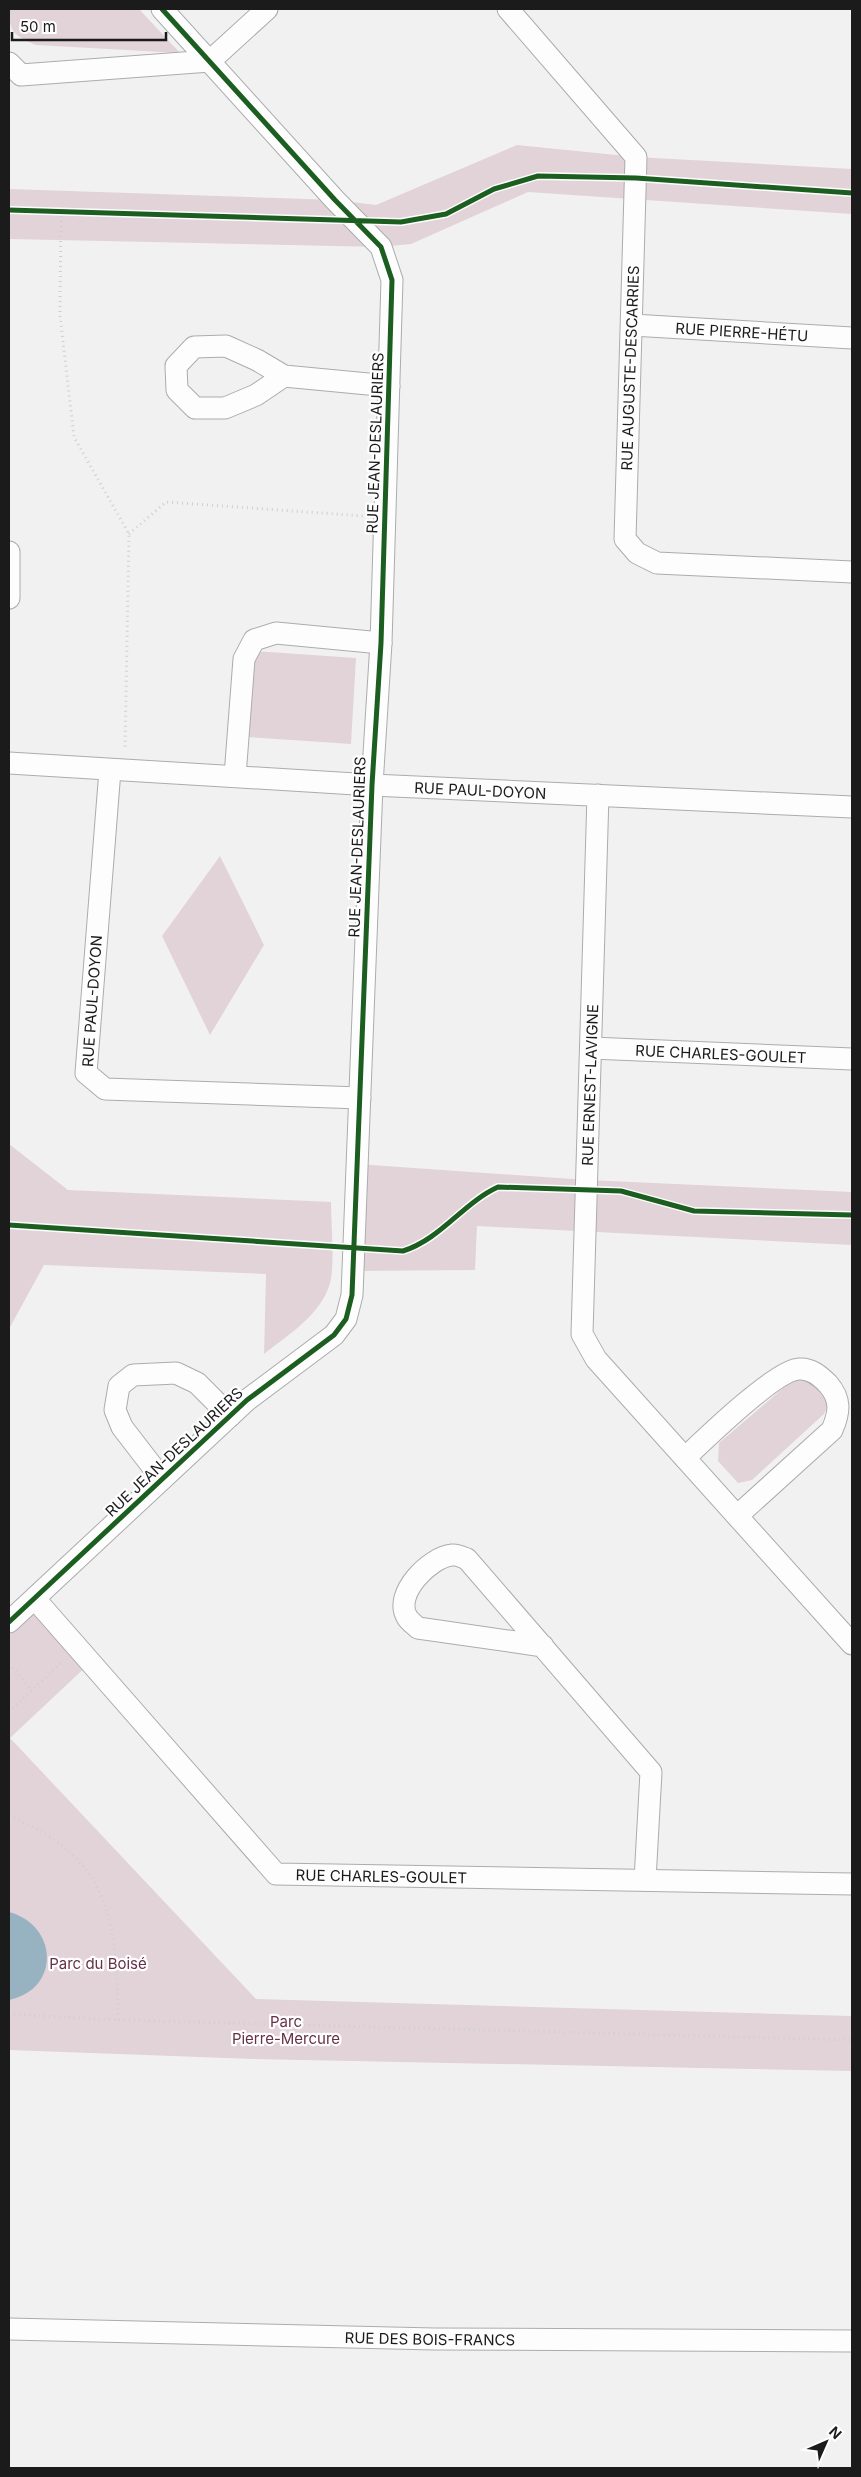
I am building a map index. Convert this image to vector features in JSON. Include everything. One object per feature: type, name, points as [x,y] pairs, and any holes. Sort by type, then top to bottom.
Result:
[{"type":"street","name":"RUE JEAN-DESLAURIERS","points":[[9,1622],[247,1400],[334,1335],[346,1319],[352,1295],[372,785],[381,643],[392,280],[380,247],[162,9]]},
{"type":"street","points":[[9,63],[22,75],[210,61],[267,9]]},
{"type":"street","name":"RUE AUGUSTE-DESCARRIES","points":[[508,9],[636,157],[625,539],[637,553],[657,563],[852,572]]},
{"type":"street","name":"RUE PIERRE-HÉTU","points":[[632,325],[852,338]]},
{"type":"street","name":"RUE JEAN-DESLAURIERS","points":[[284,376],[256,395],[225,408],[195,408],[177,390],[176,366],[194,347],[226,346],[257,360],[284,376],[389,386]]},
{"type":"street","points":[[9,552],[9,598]]},
{"type":"street","points":[[235,776],[244,660],[254,640],[276,634],[381,643]]},
{"type":"street","name":"RUE PAUL-DOYON","points":[[9,763],[372,785],[852,807]]},
{"type":"street","name":"RUE PAUL-DOYON","points":[[117,770],[86,1073],[105,1089],[360,1098]]},
{"type":"street","name":"RUE ERNEST-LAVIGNE","points":[[598,796],[582,1334],[596,1359],[852,1644]]},
{"type":"street","name":"RUE CHARLES-GOULET","points":[[591,1048],[852,1059]]},
{"type":"street","points":[[685,1458],[777,1377],[798,1368],[813,1371],[829,1385],[839,1402],[838,1418],[832,1430],[737,1516]]},
{"type":"street","name":"RUE JEAN-DESLAURIERS","points":[[162,1478],[122,1427],[115,1410],[119,1386],[133,1375],[176,1373],[197,1383],[230,1416]]},
{"type":"street","points":[[543,1646],[418,1628],[406,1616],[404,1605],[409,1585],[438,1559],[453,1554],[467,1558],[543,1646],[651,1772],[645,1880]]},
{"type":"street","name":"RUE CHARLES-GOULET","points":[[35,1599],[276,1874],[852,1884]]},
{"type":"street","name":"RUE DES BOIS-FRANCS","points":[[9,2329],[434,2339],[852,2341]]},
{"type":"path","points":[[52,211],[70,212]]},
{"type":"path","points":[[61,211],[60,315],[74,437],[129,534],[117,770]]},
{"type":"path","points":[[129,534],[166,502],[385,518]]},
{"type":"path","points":[[9,1712],[78,1647]]},
{"type":"path","points":[[9,1664],[32,1690]]},
{"type":"path","points":[[9,1816],[31,1825],[61,1845],[89,1873],[106,1906],[114,1936],[118,2020]]},
{"type":"path","points":[[9,2014],[118,2020],[852,2040]]},
{"type":"green space","points":[[9,9],[139,9],[180,53],[36,45],[18,36],[12,29]]},
{"type":"green space","points":[[517,145],[636,157],[852,169],[852,214],[528,192],[411,244],[380,247],[9,239],[9,189],[335,200],[376,205]]},
{"type":"green space","points":[[253,651],[356,658],[351,744],[248,737]]},
{"type":"green space","points":[[220,856],[264,945],[210,1035],[162,936]]},
{"type":"green space","points":[[9,1144],[68,1190],[331,1202],[332,1266],[330,1283],[326,1294],[303,1323],[264,1354],[266,1274],[44,1265],[9,1329]]},
{"type":"green space","points":[[357,1164],[587,1180],[852,1192],[852,1245],[477,1226],[475,1270],[353,1271]]},
{"type":"green space","points":[[800,1378],[811,1380],[828,1398],[828,1406],[824,1414],[752,1480],[738,1483],[718,1461],[719,1443],[788,1384]]},
{"type":"green space","name":"Parc du Boisé","points":[[35,1599],[91,1662],[10,1738],[256,1999],[852,2016],[852,2071],[254,2059],[9,2050],[9,1622]]},
{"type":"water","points":[[9,1912],[25,1919],[37,1930],[44,1943],[47,1957],[45,1971],[38,1983],[26,1994],[9,2000]]},
{"type":"cycle path","points":[[9,1622],[247,1400],[334,1335],[346,1319],[352,1295],[372,785],[381,643],[392,280],[381,247],[335,200],[162,9]]},
{"type":"cycle path","points":[[9,210],[401,222],[446,214],[494,189],[538,176],[636,178],[852,193]]},
{"type":"cycle path","points":[[9,1225],[403,1251],[417,1245],[441,1230],[474,1202],[498,1187],[621,1191],[694,1211],[852,1215]]},
{"type":"park label","name":"Parc Pierre-Mercure","points":[[286,2030]]}]
